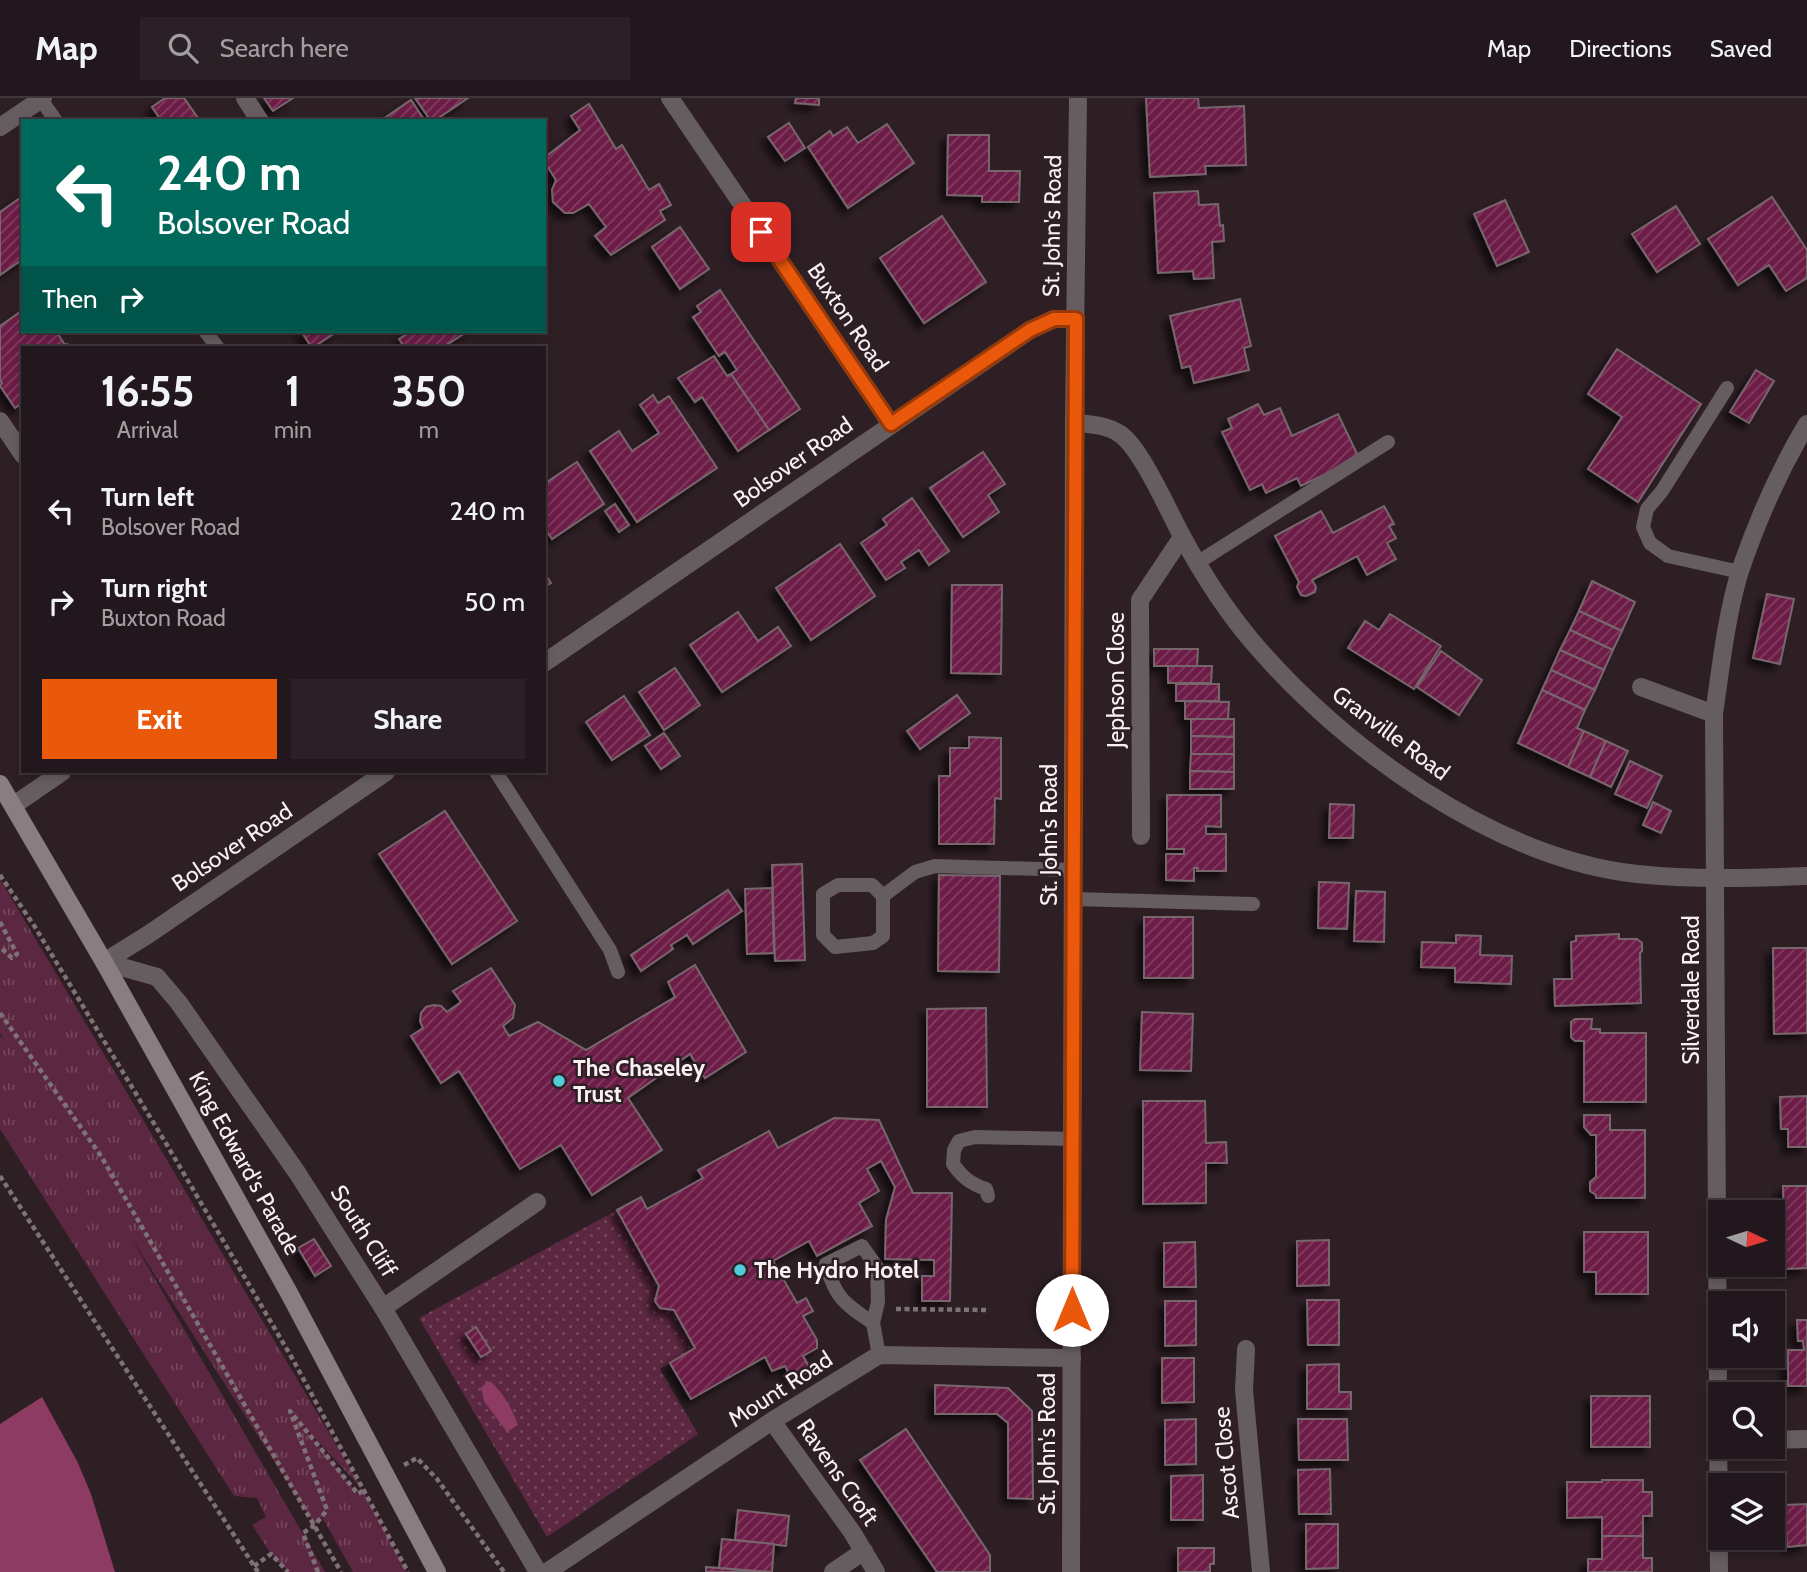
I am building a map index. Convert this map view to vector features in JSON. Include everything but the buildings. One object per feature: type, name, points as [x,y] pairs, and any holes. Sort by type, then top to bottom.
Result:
[{"type":"main road","name":"King Edward's Parade","points":[[0,784],[104,962],[289,1293],[436,1572]]},
{"type":"street","points":[[0,127],[41,98]]},
{"type":"street","points":[[245,98],[259,119]]},
{"type":"street","name":"Buxton Road","points":[[670,98],[891,424]]},
{"type":"street","name":"St. John's Road","points":[[1071,1572],[1074,423],[1078,98]]},
{"type":"street","name":"Bolsover Road","points":[[546,662],[1030,330],[1054,319],[1076,319]]},
{"type":"street","points":[[0,421],[21,452]]},
{"type":"street","name":"Granville Road","points":[[1074,423],[1098,425],[1121,435],[1139,457],[1197,563],[1250,638],[1303,696],[1372,755],[1458,812],[1520,843],[1582,863],[1636,874],[1715,879],[1807,876]]},
{"type":"street","name":"Silverdale Road","points":[[1719,1382],[1714,714],[1724,639],[1740,572],[1769,499],[1807,424]]},
{"type":"street","name":"Jephson Close","points":[[1141,836],[1140,600],[1182,537]]},
{"type":"street","points":[[1642,687],[1714,714]]},
{"type":"street","points":[[14,805],[61,773]]},
{"type":"street","name":"Bolsover Road","points":[[104,962],[385,773]]},
{"type":"street","name":"South Cliff","points":[[104,962],[157,977],[179,1003],[298,1174],[383,1308],[538,1572]]},
{"type":"street","points":[[383,1308],[537,1202]]},
{"type":"street","name":"Ascot Close","points":[[1246,1349],[1244,1390],[1261,1572]]},
{"type":"street","points":[[879,1355],[1072,1358]]},
{"type":"street","name":"Mount Road","points":[[547,1572],[772,1421],[879,1355]]},
{"type":"street","name":"Ravens Croft","points":[[772,1421],[876,1572]]},
{"type":"street","points":[[1785,1440],[1807,1439]]},
{"type":"street","name":"Silverdale Road","points":[[1718,1572],[1719,1459]]},
{"type":"street","name":"Ravens Croft","points":[[833,1572],[864,1551]]},
{"type":"lane","points":[[41,98],[55,119]]},
{"type":"lane","points":[[1727,388],[1662,491],[1647,509],[1643,527],[1650,543],[1668,556],[1740,572]]},
{"type":"lane","points":[[1197,563],[1388,442]]},
{"type":"lane","points":[[497,773],[610,950],[618,972]]},
{"type":"lane","points":[[883,896],[908,876],[935,866],[1073,870]]},
{"type":"lane","points":[[838,885],[872,885],[883,896],[884,936],[873,943],[835,947],[823,934],[823,894],[838,885]]},
{"type":"lane","points":[[1073,899],[1253,904]]},
{"type":"lane","points":[[988,1196],[986,1189],[974,1185],[962,1176],[953,1164],[954,1150],[959,1142],[975,1137],[1073,1139]]},
{"type":"lane","points":[[875,1316],[853,1309],[833,1289],[826,1264],[862,1246],[877,1267],[875,1316],[879,1355]]},
{"type":"path","points":[[0,875],[35,927],[292,1358],[408,1572]]},
{"type":"path","points":[[0,922],[18,954],[12,958],[0,947]]},
{"type":"path","points":[[0,1013],[101,1156],[341,1572]]},
{"type":"path","points":[[0,1177],[258,1572]]},
{"type":"path","points":[[875,1316],[986,1310]]},
{"type":"path","points":[[318,1572],[303,1533],[315,1525],[327,1510],[290,1411],[358,1494],[417,1458],[437,1479],[504,1572]]},
{"type":"path","points":[[254,1566],[271,1554],[288,1572]]},
{"type":"green space","points":[[0,879],[363,1490],[407,1572],[353,1572],[322,1517],[315,1525],[130,1236],[325,1572],[288,1572],[271,1554],[252,1525],[266,1517],[257,1498],[234,1496],[0,1129],[0,1036],[4,1039],[0,1033]],"holes":[[[301,1423],[363,1490],[358,1494]]]},
{"type":"green space","points":[[617,1210],[659,1286],[655,1301],[660,1309],[674,1310],[695,1348],[660,1369],[698,1434],[547,1537],[419,1318]]},
{"type":"shaded area","points":[[490,1381],[507,1402],[518,1425],[507,1432],[484,1401],[481,1387]]},
{"type":"shaded area","points":[[42,1397],[78,1463],[91,1494],[115,1572],[0,1572],[0,1424]]},
{"type":"place","name":"The Chaseley Trust","points":[[559,1081]]},
{"type":"place","name":"The Hydro Hotel","points":[[740,1270]]},
{"type":"route","points":[[761,232],[891,424],[1030,330],[1054,319],[1076,319],[1072,1310]]}]
